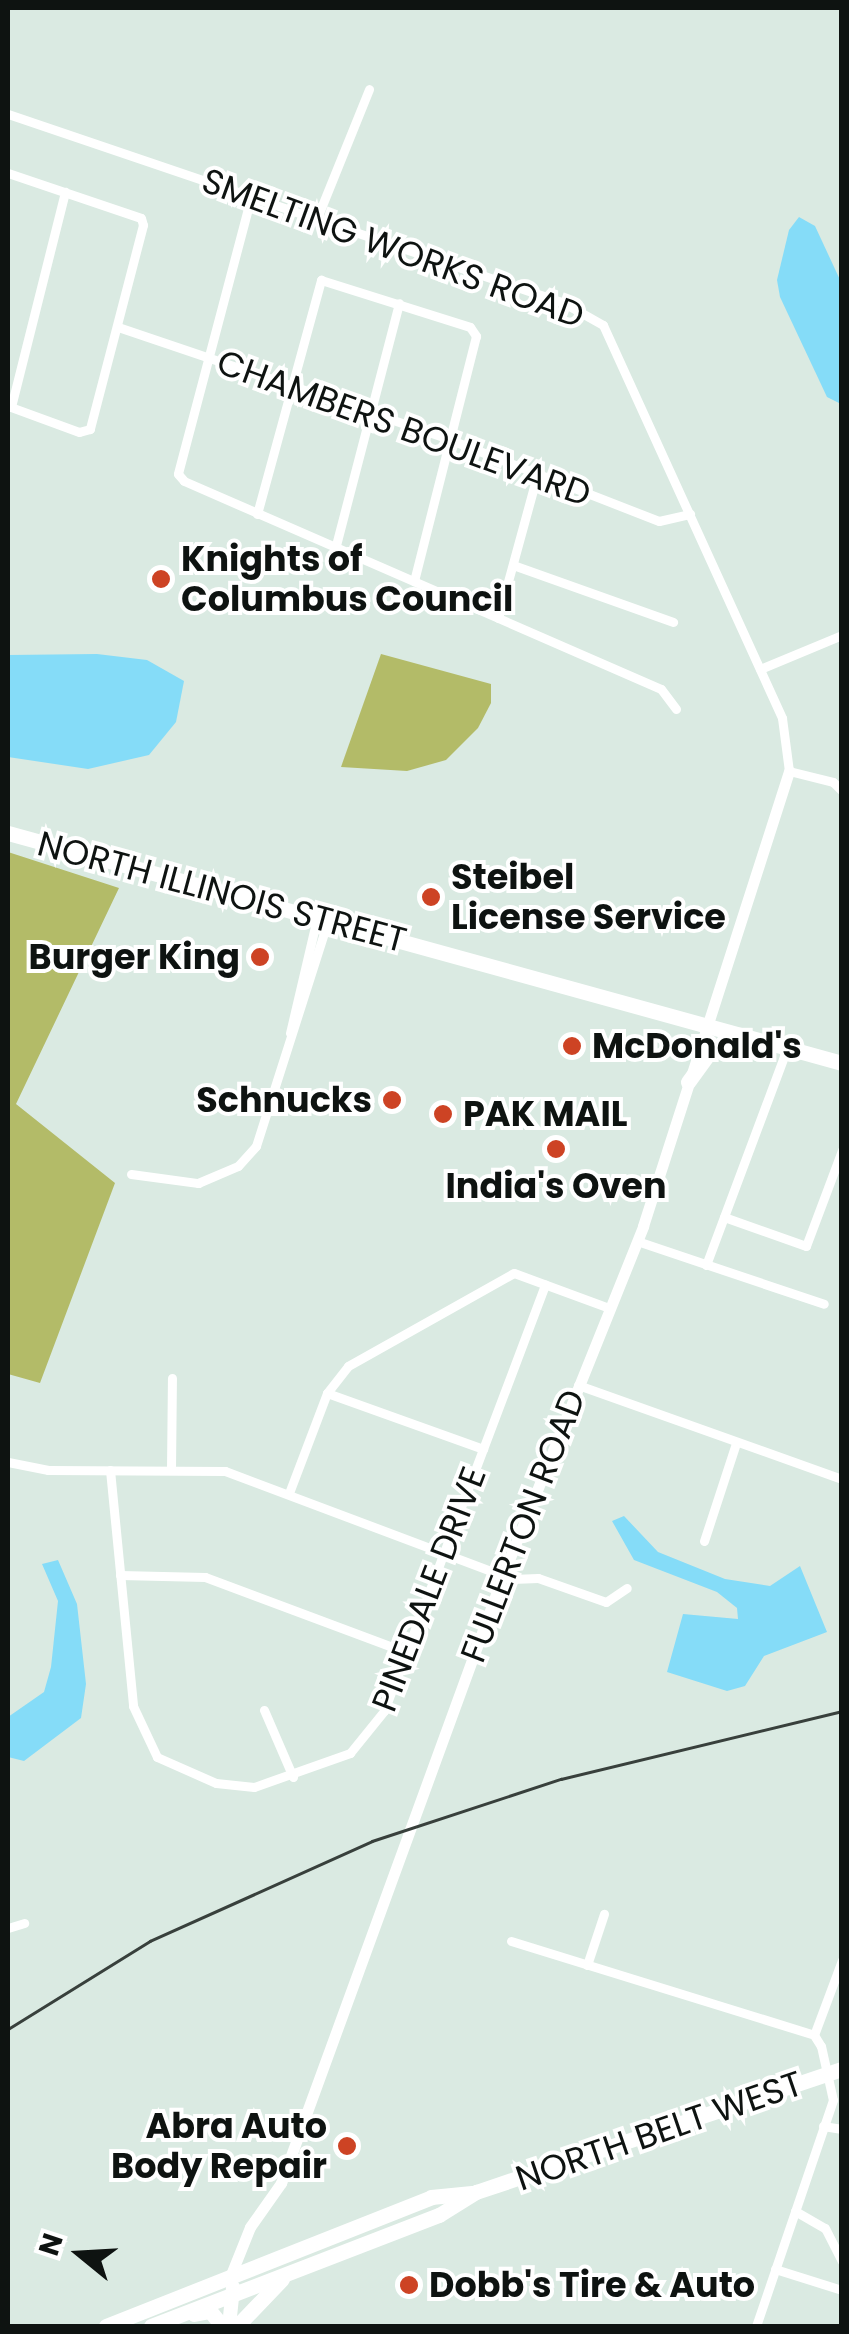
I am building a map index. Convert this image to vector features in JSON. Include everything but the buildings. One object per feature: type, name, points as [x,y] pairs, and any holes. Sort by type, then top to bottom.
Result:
[{"type":"main road","name":"NORTH ILLINOIS STREET","points":[[8,832],[757,1040],[840,1059]]},
{"type":"main road","points":[[688,1082],[712,1049],[757,1040]]},
{"type":"main road","name":"NORTH BELT WEST","points":[[151,2326],[439,2214],[476,2192],[836,2071]]},
{"type":"main road","name":"NORTH BELT WEST","points":[[106,2326],[232,2272],[431,2197],[476,2192]]},
{"type":"main road","points":[[233,2326],[251,2304],[297,2268]]},
{"type":"main road","points":[[232,2272],[233,2326]]},
{"type":"main road","points":[[175,2316],[210,2312],[222,2326]]},
{"type":"street","points":[[317,218],[370,88]]},
{"type":"street","name":"SMELTING WORKS ROAD","points":[[8,114],[564,304],[602,324],[782,718],[789,771]]},
{"type":"street","points":[[8,173],[65,192],[140,218],[94,423],[79,432],[9,406],[65,192]]},
{"type":"street","points":[[250,197],[178,474],[335,549],[660,689],[676,708]]},
{"type":"street","points":[[257,514],[321,280],[470,328],[476,336],[414,581]]},
{"type":"street","points":[[335,549],[399,304]]},
{"type":"street","name":"CHAMBERS BOULEVARD","points":[[118,326],[451,440],[659,521],[690,514]]},
{"type":"street","points":[[498,618],[537,474]]},
{"type":"street","points":[[513,565],[673,622]]},
{"type":"street","points":[[760,670],[842,635]]},
{"type":"street","points":[[789,771],[833,782],[842,790]]},
{"type":"street","name":"FULLERTON ROAD","points":[[232,2272],[250,2228],[281,2184],[503,1576],[637,1241],[703,1025],[789,771]]},
{"type":"street","points":[[833,782],[842,772]]},
{"type":"street","points":[[131,1174],[188,1184],[238,1166],[265,1131],[323,919]]},
{"type":"street","points":[[706,1265],[787,1048]]},
{"type":"street","points":[[724,1217],[806,1246],[842,1150]]},
{"type":"street","points":[[637,1241],[824,1304]]},
{"type":"street","points":[[289,1494],[327,1393],[348,1366],[514,1272],[609,1308]]},
{"type":"street","name":"PINEDALE DRIVE","points":[[110,1470],[132,1706],[157,1757],[237,1787],[293,1777],[365,1742],[406,1652],[545,1284]]},
{"type":"street","points":[[171,1468],[172,1378]]},
{"type":"street","points":[[578,1385],[842,1480]]},
{"type":"street","points":[[327,1393],[482,1449]]},
{"type":"street","points":[[704,1540],[736,1443]]},
{"type":"street","points":[[8,1462],[110,1470],[225,1471],[503,1576],[538,1578],[606,1602],[627,1588]]},
{"type":"street","points":[[120,1576],[205,1577],[406,1652]]},
{"type":"street","points":[[264,1710],[293,1777]]},
{"type":"street","points":[[587,1964],[604,1914]]},
{"type":"street","points":[[8,1928],[24,1923]]},
{"type":"street","points":[[511,1941],[814,2035],[836,2071],[833,2100],[756,2326]]},
{"type":"street","points":[[814,2035],[842,1960]]},
{"type":"street","points":[[823,2126],[842,2129]]},
{"type":"street","points":[[795,2212],[824,2228],[842,2261]]},
{"type":"street","points":[[775,2269],[842,2290]]},
{"type":"green space","points":[[381,654],[491,684],[491,703],[478,728],[446,760],[407,771],[341,767]]},
{"type":"green space","points":[[8,852],[119,888],[16,1104],[115,1183],[40,1383],[8,1374]]},
{"type":"water","points":[[799,217],[815,226],[841,282],[841,404],[827,397],[780,297],[777,280],[789,230]]},
{"type":"water","points":[[97,654],[147,660],[184,681],[176,722],[149,755],[88,769],[8,757],[8,655]]},
{"type":"water","points":[[624,1516],[658,1552],[725,1579],[770,1586],[800,1566],[827,1632],[764,1656],[745,1686],[727,1691],[667,1672],[683,1614],[738,1619],[737,1608],[717,1592],[634,1560],[612,1521]]},
{"type":"water","points":[[58,1560],[77,1604],[86,1684],[81,1718],[24,1761],[8,1757],[8,1717],[44,1692],[51,1667],[58,1601],[42,1564]]},
{"type":"tram line","points":[[8,2029],[150,1941],[372,1841],[561,1779],[842,1711]]},
{"type":"place","name":"Knights of Columbus Council","points":[[161,579]]},
{"type":"place","name":"Steibel License Service","points":[[431,897]]},
{"type":"place","name":"Burger King","points":[[260,957]]},
{"type":"place","name":"McDonald's","points":[[572,1046]]},
{"type":"place","name":"Schnucks","points":[[392,1100]]},
{"type":"place","name":"PAK MAIL","points":[[443,1114]]},
{"type":"place","name":"India's Oven","points":[[556,1149]]},
{"type":"place","name":"Abra Auto Body Repair","points":[[347,2146]]},
{"type":"place","name":"Dobb's Tire & Auto","points":[[409,2285]]}]
